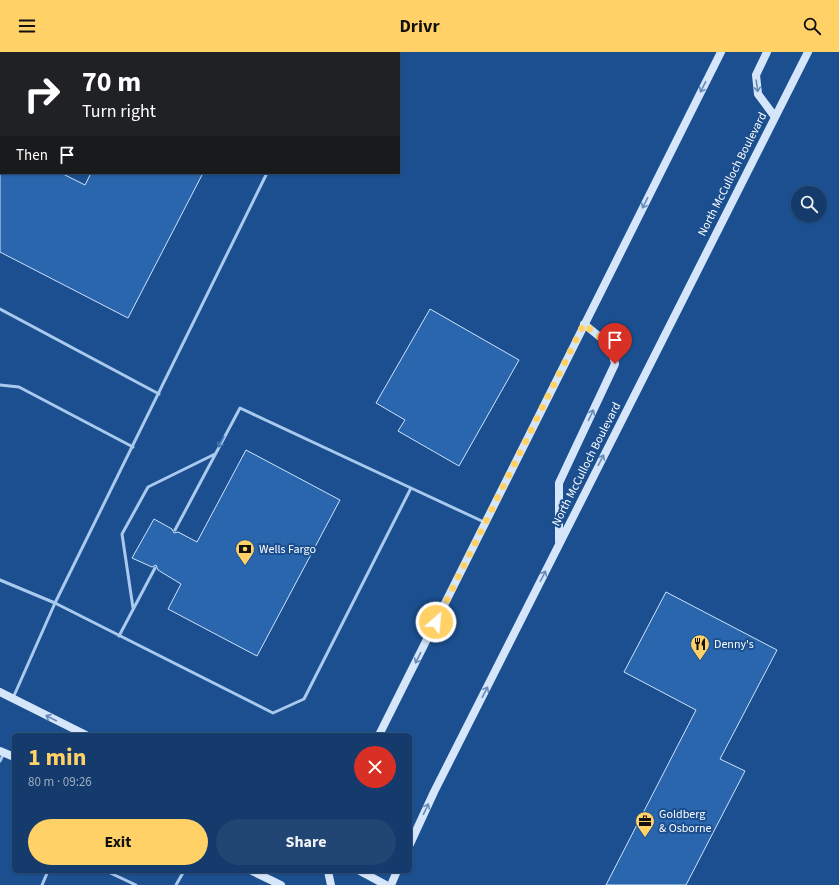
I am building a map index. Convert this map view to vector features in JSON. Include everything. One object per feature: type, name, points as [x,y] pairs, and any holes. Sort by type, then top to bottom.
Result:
[{"type":"main road","points":[[380,733],[720,52]]},
{"type":"main road","points":[[767,52],[756,75],[758,94],[775,117]]},
{"type":"main road","name":"North McCulloch Boulevard","points":[[412,840],[434,792],[808,52]]},
{"type":"main road","points":[[559,545],[559,483],[615,364],[611,346],[584,324]]},
{"type":"main road","points":[[0,692],[82,733]]},
{"type":"main road","points":[[2,751],[12,756]]},
{"type":"main road","points":[[256,873],[280,885]]},
{"type":"main road","points":[[328,873],[331,885]]},
{"type":"main road","points":[[363,873],[386,885]]},
{"type":"main road","points":[[391,885],[397,873]]},
{"type":"lane","points":[[13,698],[55,603],[134,447],[267,174]]},
{"type":"lane","points":[[0,309],[159,394]]},
{"type":"lane","points":[[0,385],[19,387],[134,447]]},
{"type":"lane","points":[[175,530],[240,408],[486,522]]},
{"type":"lane","points":[[133,608],[122,534],[148,487],[215,454]]},
{"type":"lane","points":[[0,580],[55,603],[272,712],[304,699],[411,488]]},
{"type":"lane","points":[[119,636],[155,568]]},
{"type":"lane","points":[[0,761],[2,751]]},
{"type":"lane","points":[[42,885],[47,873]]},
{"type":"lane","points":[[110,873],[136,885]]},
{"type":"lane","points":[[176,885],[183,873]]},
{"type":"building","points":[[0,174],[63,174],[85,185],[90,174],[202,174],[128,318],[0,252]]},
{"type":"building","points":[[430,309],[519,360],[459,466],[398,431],[405,420],[376,403]]},
{"type":"building","points":[[246,450],[340,500],[257,656],[168,609],[181,584],[158,570],[156,565],[152,567],[132,558],[154,519],[172,529],[174,533],[178,532],[197,542]]},
{"type":"building","points":[[666,592],[777,650],[720,759],[745,771],[686,885],[606,885],[696,710],[624,672]]},
{"type":"place","name":"Wells Fargo","points":[[245,566]]},
{"type":"place","name":"Denny's","points":[[700,661]]},
{"type":"place","name":"Goldberg & Osborne","points":[[645,838]]},
{"type":"route","points":[[436,622],[584,324],[611,346],[615,364]]}]
